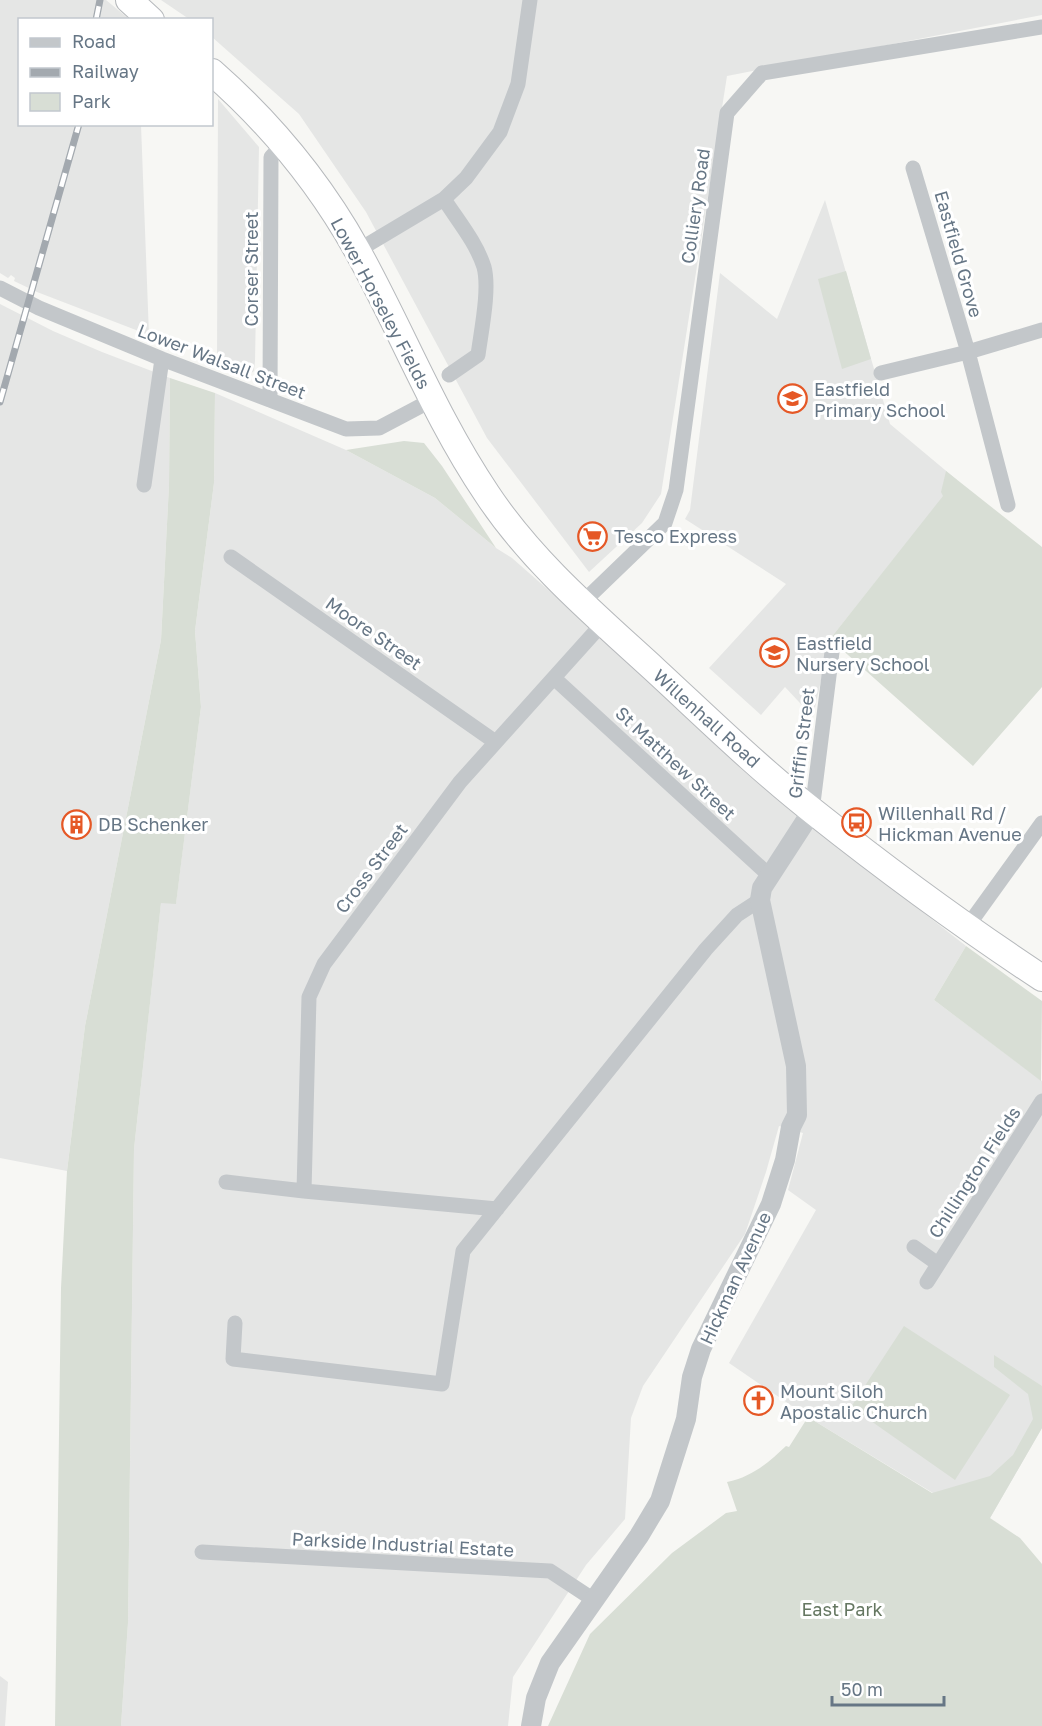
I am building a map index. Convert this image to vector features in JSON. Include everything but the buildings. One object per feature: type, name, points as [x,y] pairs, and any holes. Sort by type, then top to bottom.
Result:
[{"type":"highway","points":[[129,0],[149,18]]},
{"type":"highway","name":"Lower Horseley Fields","points":[[213,73],[233,90],[284,144],[328,203],[357,251],[432,400]]},
{"type":"highway","name":"Willenhall Road","points":[[432,400],[481,484],[507,522],[544,567],[603,623],[812,811],[968,927],[1042,978]]},
{"type":"street","points":[[357,251],[444,199],[466,178],[500,132],[518,84],[530,0]]},
{"type":"street","name":"Colliery Road","points":[[582,603],[665,523],[676,490],[727,113],[762,73],[1042,27]]},
{"type":"street","name":"Corser Street","points":[[270,400],[271,157],[284,144]]},
{"type":"street","name":"Eastfield Grove","points":[[914,168],[968,352],[1008,505]]},
{"type":"street","points":[[444,199],[476,248],[484,269],[486,283],[478,355],[449,375]]},
{"type":"street","name":"Lower Walsall Street","points":[[0,288],[50,312],[162,359],[346,429],[379,428],[432,400]]},
{"type":"street","points":[[881,373],[968,352],[1042,330]]},
{"type":"street","points":[[144,485],[162,359]]},
{"type":"street","name":"Moore Street","points":[[231,557],[494,741]]},
{"type":"street","name":"Cross Street","points":[[304,1191],[309,997],[324,964],[460,782],[494,741],[603,623]]},
{"type":"street","name":"Griffin Street","points":[[812,811],[833,644]]},
{"type":"street","name":"St Matthew Street","points":[[554,678],[771,877]]},
{"type":"street","points":[[235,1323],[233,1359],[442,1384],[463,1251],[706,949],[736,915],[760,900],[762,888],[812,811]]},
{"type":"street","points":[[968,927],[1036,838],[1042,824]]},
{"type":"street","name":"Hickman Avenue","points":[[531,1726],[536,1698],[550,1663],[639,1536],[660,1501],[686,1419],[693,1377],[702,1349],[771,1204],[785,1160],[791,1127],[797,1115],[796,1066],[760,900]]},
{"type":"street","name":"Chillington Fields","points":[[927,1282],[1042,1101]]},
{"type":"street","points":[[226,1182],[497,1209]]},
{"type":"street","name":"Chillington Fields","points":[[914,1247],[938,1264]]},
{"type":"street","name":"Parkside Industrial Estate","points":[[202,1552],[550,1571],[594,1600]]},
{"type":"shaded area","points":[[0,0],[106,0],[128,18],[18,18],[18,126],[141,126],[149,335],[37,292],[14,281],[15,278],[11,275],[8,278],[0,273]]},
{"type":"shaded area","points":[[161,0],[1042,0],[1042,15],[727,76],[661,494],[642,523],[589,572],[487,438],[366,212],[299,114],[213,38],[213,18],[188,18]]},
{"type":"shaded area","points":[[218,99],[259,147],[255,361],[254,371],[250,374],[217,362]]},
{"type":"shaded area","name":"Eastfield Primary School","points":[[825,200],[890,424],[957,480],[830,639],[813,717],[785,687],[761,715],[709,668],[786,584],[685,519],[690,510],[720,273],[777,319]]},
{"type":"shaded area","points":[[0,304],[53,331],[170,378],[169,485],[161,640],[85,1026],[67,1171],[0,1158]]},
{"type":"shaded area","points":[[215,393],[346,450],[435,498],[496,548],[512,558],[799,815],[966,946],[934,1000],[1042,1081],[1042,1428],[990,1518],[933,1493],[808,1417],[729,1363],[816,1210],[788,1190],[803,1133],[779,1126],[745,1234],[643,1386],[631,1418],[625,1519],[586,1565],[513,1677],[508,1726],[121,1726],[128,1623],[134,1149],[161,902],[176,903],[201,707],[195,631],[214,483]]},
{"type":"shaded area","points":[[0,1676],[8,1682],[5,1726],[0,1726]]},
{"type":"green space","points":[[846,271],[871,359],[842,369],[818,279]]},
{"type":"green space","points":[[170,378],[215,393],[214,483],[195,631],[201,707],[176,904],[161,903],[134,1149],[128,1623],[121,1726],[55,1726],[61,1288],[67,1171],[85,1026],[161,640],[169,485]]},
{"type":"green space","points":[[404,441],[424,443],[442,466],[496,548],[435,498],[346,450]]},
{"type":"green space","points":[[946,471],[1042,547],[1042,687],[973,766],[830,639],[943,496],[941,492]]},
{"type":"green space","points":[[966,946],[1042,1001],[1041,1081],[934,1000]]},
{"type":"green space","points":[[904,1326],[1010,1395],[955,1480],[851,1407]]},
{"type":"green space","name":"East Park","points":[[994,1355],[1042,1386],[1042,1428],[990,1518],[1020,1538],[1042,1564],[1042,1726],[548,1726],[590,1634],[672,1553],[726,1513],[737,1511],[727,1482],[752,1473],[786,1446],[789,1447],[808,1417],[932,1493],[990,1476],[1013,1455],[1033,1419],[1028,1394],[994,1367]]},
{"type":"railway","points":[[96,18],[100,0]]},
{"type":"railway","points":[[0,402],[78,126]]},
{"type":"place","name":"Eastfield Primary School","points":[[793,399]]},
{"type":"place","name":"Tesco Express","points":[[593,536]]},
{"type":"place","name":"Eastfield Nursery School","points":[[775,653]]},
{"type":"place","name":"Willenhall Rd / Hickman Avenue","points":[[857,823]]},
{"type":"place","name":"DB Schenker","points":[[77,824]]},
{"type":"place","name":"Mount Siloh Apostalic Church","points":[[759,1401]]}]
